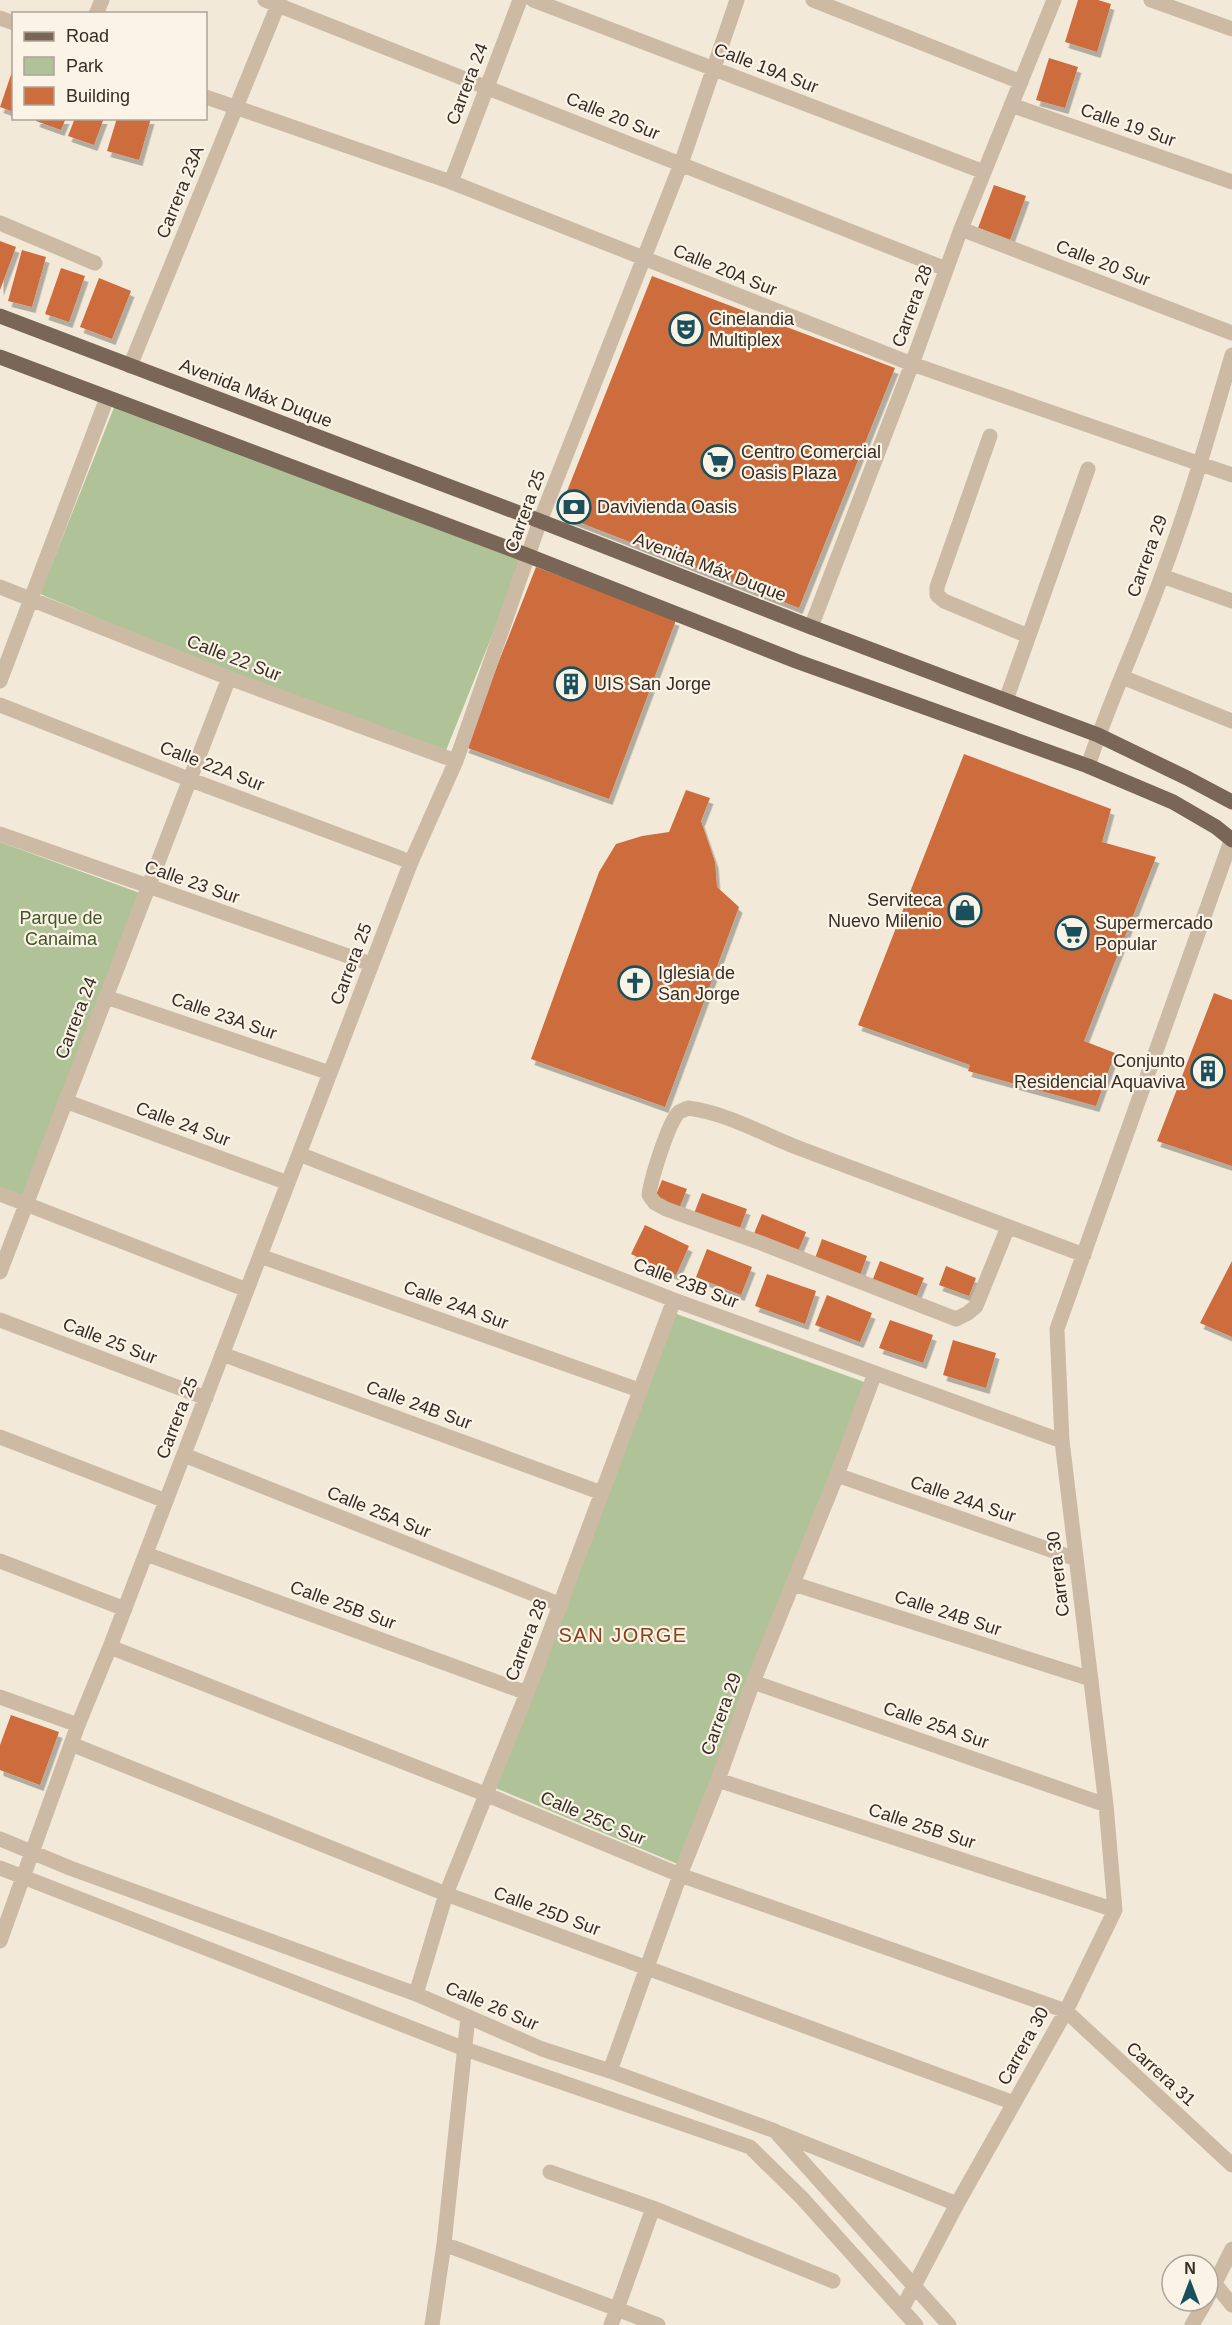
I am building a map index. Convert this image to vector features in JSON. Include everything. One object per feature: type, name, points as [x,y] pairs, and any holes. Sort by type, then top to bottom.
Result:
[{"type":"main road","name":"Avenida Máx Duque","points":[[0,316],[1098,735],[1232,802]]},
{"type":"main road","points":[[0,357],[529,556],[803,663],[1088,766],[1173,802],[1232,839]]},
{"type":"street","name":"Carrera 24","points":[[451,182],[520,0]]},
{"type":"street","name":"Calle 19A Sur","points":[[534,0],[984,172]]},
{"type":"street","name":"Carrera 25","points":[[0,1941],[78,1725],[125,1609],[371,964],[411,862],[456,761],[540,521],[681,164],[737,0]]},
{"type":"street","points":[[813,0],[1021,82]]},
{"type":"street","name":"Carrera 28","points":[[811,627],[961,229],[1054,0]]},
{"type":"street","points":[[1151,0],[1232,29]]},
{"type":"street","name":"Calle 20 Sur","points":[[274,2],[946,269]]},
{"type":"street","name":"Carrera 23A","points":[[130,366],[236,108],[274,2]]},
{"type":"street","name":"Calle 20A Sur","points":[[207,97],[451,182],[912,364],[1232,475]]},
{"type":"street","name":"Calle 19 Sur","points":[[1011,105],[1232,182]]},
{"type":"street","points":[[0,223],[95,263]]},
{"type":"street","name":"Calle 20 Sur","points":[[961,229],[1232,333]]},
{"type":"street","name":"Carrera 29","points":[[1088,766],[1098,735],[1162,576],[1200,464],[1232,355]]},
{"type":"street","points":[[0,681],[107,398]]},
{"type":"street","points":[[990,436],[937,587],[937,595],[944,601],[1028,636]]},
{"type":"street","points":[[1006,700],[1088,469]]},
{"type":"street","points":[[1162,576],[1232,601]]},
{"type":"street","name":"Calle 22 Sur","points":[[0,587],[229,678],[456,761]]},
{"type":"street","points":[[1122,677],[1232,721]]},
{"type":"street","name":"Carrera 24","points":[[0,1272],[229,678]]},
{"type":"street","name":"Calle 22A Sur","points":[[0,705],[191,780],[411,862]]},
{"type":"street","name":"Calle 23 Sur","points":[[0,834],[371,964]]},
{"type":"street","name":"Carrera 30","points":[[902,2309],[957,2204],[1066,2011],[1115,1910],[1106,1805],[1062,1441],[1057,1329],[1232,839]]},
{"type":"street","name":"Calle 23A Sur","points":[[105,997],[330,1073]]},
{"type":"street","name":"Calle 24 Sur","points":[[65,1101],[288,1183]]},
{"type":"street","points":[[1008,1227],[976,1306],[956,1319],[938,1314],[761,1243],[666,1209],[655,1203],[649,1195],[651,1181],[672,1124],[679,1112],[688,1108],[721,1116],[773,1138],[1084,1255]]},
{"type":"street","name":"Calle 23B Sur","points":[[299,1154],[674,1300],[1062,1441]]},
{"type":"street","points":[[0,1194],[247,1290]]},
{"type":"street","name":"Calle 24A Sur","points":[[260,1256],[639,1390]]},
{"type":"street","name":"Carrera 28","points":[[417,1994],[446,1894],[561,1605],[674,1300]]},
{"type":"street","name":"Calle 25 Sur","points":[[0,1320],[206,1398]]},
{"type":"street","name":"Calle 24B Sur","points":[[222,1354],[602,1493]]},
{"type":"street","name":"Carrera 29","points":[[610,2071],[680,1875],[718,1780],[753,1682],[794,1584],[875,1373]]},
{"type":"street","points":[[0,1437],[166,1501]]},
{"type":"street","name":"Calle 25A Sur","points":[[184,1455],[561,1605]]},
{"type":"street","name":"Calle 24A Sur","points":[[837,1475],[1076,1559]]},
{"type":"street","name":"Calle 25B Sur","points":[[146,1554],[527,1692]]},
{"type":"street","points":[[0,1562],[125,1609]]},
{"type":"street","name":"Calle 24B Sur","points":[[794,1584],[1091,1679]]},
{"type":"street","name":"Calle 25C Sur","points":[[110,1647],[485,1794],[680,1875],[1066,2011]]},
{"type":"street","name":"Calle 25A Sur","points":[[753,1682],[1106,1805]]},
{"type":"street","points":[[0,1697],[78,1725]]},
{"type":"street","name":"Calle 25D Sur","points":[[71,1744],[446,1894],[1014,2103]]},
{"type":"street","name":"Calle 25B Sur","points":[[718,1780],[1115,1910]]},
{"type":"street","name":"Calle 26 Sur","points":[[0,1839],[70,1868],[417,1994],[542,2049],[610,2071],[775,2131],[949,2325]]},
{"type":"street","points":[[0,1868],[465,2049],[750,2147],[802,2198],[916,2325]]},
{"type":"street","name":"Carrera 31","points":[[1066,2011],[1232,2165]]},
{"type":"street","points":[[432,2325],[444,2244],[468,2017]]},
{"type":"street","points":[[775,2131],[957,2204]]},
{"type":"street","points":[[550,2172],[652,2208],[833,2281]]},
{"type":"street","points":[[611,2325],[652,2208]]},
{"type":"street","points":[[444,2244],[658,2325]]},
{"type":"street","points":[[1220,2272],[1232,2249]]},
{"type":"green space","points":[[115,405],[523,558],[445,753],[222,670],[40,594]]},
{"type":"green space","name":"Parque de Canaima","points":[[0,842],[140,893],[23,1196],[0,1187]]},
{"type":"green space","points":[[674,1313],[867,1383],[680,1865],[493,1787]]},
{"type":"building","points":[[1078,0],[1098,0],[1111,4],[1097,52],[1065,42]]},
{"type":"building","points":[[1049,58],[1078,67],[1065,108],[1036,100]]},
{"type":"building","points":[[12,72],[12,111],[0,107]]},
{"type":"building","points":[[36,120],[65,120],[61,130]]},
{"type":"building","points":[[74,120],[103,120],[94,145],[68,136]]},
{"type":"building","points":[[116,120],[150,120],[139,160],[107,151]]},
{"type":"building","points":[[994,185],[1026,196],[1010,240],[978,228]]},
{"type":"building","points":[[0,241],[16,247],[0,290]]},
{"type":"building","points":[[22,250],[46,257],[32,307],[8,301]]},
{"type":"building","points":[[61,268],[85,276],[69,322],[45,314]]},
{"type":"building","name":"Centro Comercial Oasis Plaza","points":[[652,276],[895,368],[799,608],[558,514]]},
{"type":"building","points":[[99,278],[131,291],[112,339],[80,327]]},
{"type":"building","name":"UIS San Jorge","points":[[536,567],[676,620],[609,799],[465,747]]},
{"type":"building","points":[[964,754],[1111,809],[1102,842],[1156,857],[1084,1041],[1115,1053],[1096,1106],[968,1071],[970,1065],[858,1025]]},
{"type":"building","name":"Iglesia de San Jorge","points":[[686,790],[710,798],[701,821],[715,862],[717,887],[739,907],[665,1107],[531,1059],[599,872],[616,844],[642,836],[669,832]]},
{"type":"building","name":"Conjunto Residencial Aquaviva","points":[[1214,993],[1232,1000],[1232,1166],[1157,1141]]},
{"type":"building","points":[[662,1180],[687,1189],[679,1209],[654,1200]]},
{"type":"building","points":[[702,1193],[747,1209],[738,1233],[693,1216]]},
{"type":"building","points":[[762,1214],[806,1232],[797,1254],[753,1236]]},
{"type":"building","points":[[645,1225],[689,1246],[676,1275],[631,1254]]},
{"type":"building","points":[[822,1239],[867,1256],[859,1278],[814,1261]]},
{"type":"building","points":[[707,1249],[752,1267],[741,1295],[696,1277]]},
{"type":"building","points":[[880,1261],[924,1278],[915,1300],[871,1284]]},
{"type":"building","points":[[1232,1261],[1232,1337],[1200,1323]]},
{"type":"building","points":[[946,1266],[976,1278],[969,1296],[939,1285]]},
{"type":"building","points":[[767,1274],[816,1291],[805,1324],[755,1306]]},
{"type":"building","points":[[827,1295],[872,1313],[860,1342],[815,1325]]},
{"type":"building","points":[[890,1320],[933,1335],[923,1363],[879,1348]]},
{"type":"building","points":[[953,1340],[996,1353],[986,1388],[943,1375]]},
{"type":"building","points":[[11,1715],[59,1732],[40,1785],[0,1770],[0,1745]]},
{"type":"place","name":"Cinelandia Multiplex","points":[[686,329]]},
{"type":"place","name":"Centro Comercial Oasis Plaza","points":[[718,462]]},
{"type":"place","name":"Davivienda Oasis","points":[[574,507]]},
{"type":"place","name":"UIS San Jorge","points":[[571,684]]},
{"type":"place","name":"Serviteca Nuevo Milenio","points":[[965,910]]},
{"type":"place","name":"Supermercado Popular","points":[[1072,933]]},
{"type":"place","name":"Iglesia de San Jorge","points":[[635,983]]},
{"type":"place","name":"Conjunto Residencial Aquaviva","points":[[1208,1071]]},
{"type":"district","name":"SAN JORGE","points":[[623,1635]]}]
